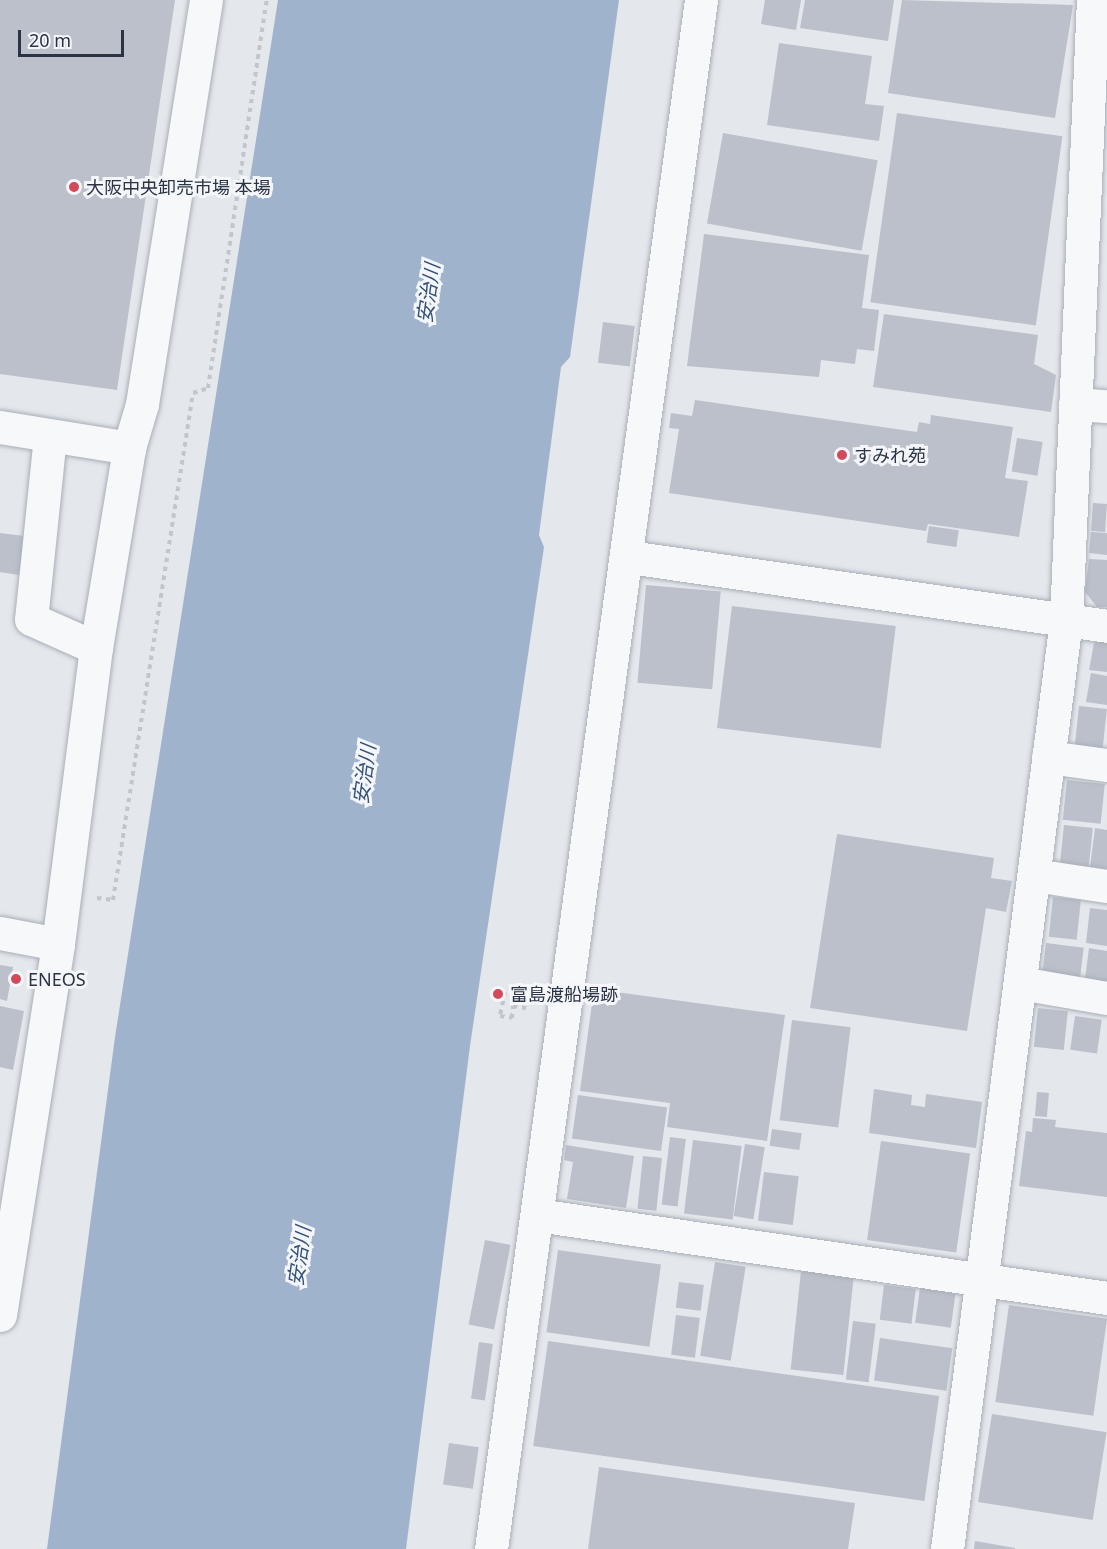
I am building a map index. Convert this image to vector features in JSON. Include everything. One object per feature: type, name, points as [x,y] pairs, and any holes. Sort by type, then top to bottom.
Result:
[{"type":"street","points":[[0,1315],[58,944],[96,648],[129,448],[142,404],[206,0]]},
{"type":"street","points":[[491,1549],[629,557],[701,0]]},
{"type":"street","points":[[946,1549],[984,1278],[1066,620],[1093,0]]},
{"type":"street","points":[[1075,404],[1107,406]]},
{"type":"street","points":[[0,427],[129,448]]},
{"type":"street","points":[[50,436],[32,619],[96,648]]},
{"type":"street","points":[[629,557],[1107,626]]},
{"type":"street","points":[[1048,757],[1107,765]]},
{"type":"street","points":[[1034,875],[1107,886]]},
{"type":"street","points":[[0,933],[58,944]]},
{"type":"street","points":[[1020,983],[1107,998]]},
{"type":"street","points":[[537,1215],[984,1278],[1107,1298]]},
{"type":"path","points":[[63,892],[113,900],[193,393],[208,388],[267,0]]},
{"type":"path","points":[[505,992],[500,1016],[512,1018],[513,1006]]},
{"type":"water","name":"安治川","points":[[278,0],[619,0],[570,357],[561,367],[539,535],[544,547],[470,1046],[406,1549],[47,1549],[115,1037]]},
{"type":"building","name":"大阪中央卸売市場 本場","points":[[0,0],[175,0],[117,390],[0,374]]},
{"type":"building","points":[[765,0],[801,0],[796,30],[761,24]]},
{"type":"building","points":[[805,0],[894,0],[888,41],[800,28]]},
{"type":"building","points":[[902,0],[1073,5],[1055,118],[888,93]]},
{"type":"building","points":[[779,43],[872,56],[865,104],[884,106],[879,141],[767,125]]},
{"type":"building","points":[[897,113],[1062,136],[1036,325],[870,302]]},
{"type":"building","points":[[723,133],[878,160],[862,251],[707,224]]},
{"type":"building","points":[[704,234],[869,255],[862,308],[879,310],[874,351],[857,349],[855,364],[821,360],[819,377],[687,366]]},
{"type":"building","points":[[884,314],[1038,335],[1034,364],[1056,375],[1051,412],[873,387]]},
{"type":"building","points":[[603,322],[635,326],[630,367],[598,363]]},
{"type":"building","name":"すみれ苑","points":[[695,400],[917,432],[919,422],[930,424],[931,415],[1013,427],[1005,478],[1028,481],[1019,537],[928,524],[926,531],[669,493],[679,429],[669,428],[671,413],[692,416]]},
{"type":"building","points":[[1017,438],[1043,442],[1037,476],[1012,472]]},
{"type":"building","points":[[1093,503],[1107,504],[1105,532],[1091,531]]},
{"type":"building","points":[[929,526],[959,530],[956,547],[927,543]]},
{"type":"building","points":[[1091,532],[1107,533],[1107,555],[1089,553]]},
{"type":"building","points":[[0,533],[24,536],[19,575],[0,572]]},
{"type":"building","points":[[1089,559],[1107,560],[1107,607],[1097,607],[1085,592]]},
{"type":"building","points":[[646,585],[721,592],[712,689],[637,683]]},
{"type":"building","points":[[732,606],[896,626],[881,748],[717,728]]},
{"type":"building","points":[[1107,642],[1107,672],[1089,670],[1094,643]]},
{"type":"building","points":[[1091,673],[1107,676],[1107,705],[1086,702]]},
{"type":"building","points":[[1079,706],[1107,709],[1103,749],[1075,746]]},
{"type":"building","points":[[1067,780],[1105,784],[1101,824],[1063,820]]},
{"type":"building","points":[[1064,825],[1093,828],[1089,867],[1060,864]]},
{"type":"building","points":[[1095,828],[1107,830],[1107,869],[1090,867]]},
{"type":"building","points":[[837,834],[994,858],[991,878],[1012,881],[1006,912],[986,908],[967,1031],[810,1008]]},
{"type":"building","points":[[1053,897],[1081,900],[1077,940],[1049,937]]},
{"type":"building","points":[[1090,908],[1107,910],[1107,946],[1086,943]]},
{"type":"building","points":[[1046,943],[1084,948],[1080,981],[1042,977]]},
{"type":"building","points":[[1089,948],[1107,951],[1107,982],[1085,979]]},
{"type":"building","points":[[0,965],[13,967],[7,1001],[0,999]]},
{"type":"building","points":[[594,989],[785,1015],[767,1141],[667,1127],[670,1103],[580,1091]]},
{"type":"building","points":[[0,1006],[24,1011],[13,1070],[0,1067]]},
{"type":"building","points":[[1038,1008],[1068,1011],[1064,1050],[1034,1047]]},
{"type":"building","points":[[1075,1016],[1102,1020],[1097,1053],[1070,1050]]},
{"type":"building","points":[[792,1020],[851,1027],[838,1127],[780,1120]]},
{"type":"building","points":[[874,1089],[912,1095],[911,1105],[925,1107],[926,1094],[982,1102],[976,1148],[869,1133]]},
{"type":"building","points":[[1037,1092],[1049,1093],[1047,1117],[1035,1116]]},
{"type":"building","points":[[578,1095],[667,1108],[661,1151],[572,1139]]},
{"type":"building","points":[[1033,1118],[1056,1120],[1055,1127],[1107,1133],[1107,1197],[1019,1186],[1026,1131],[1032,1132]]},
{"type":"building","points":[[772,1129],[802,1133],[799,1150],[770,1146]]},
{"type":"building","points":[[670,1137],[686,1139],[678,1206],[662,1204]]},
{"type":"building","points":[[693,1140],[742,1146],[733,1219],[684,1213]]},
{"type":"building","points":[[881,1141],[970,1154],[956,1253],[867,1240]]},
{"type":"building","points":[[745,1144],[765,1147],[753,1219],[734,1216]]},
{"type":"building","points":[[566,1145],[634,1156],[626,1208],[567,1199],[573,1162],[564,1160]]},
{"type":"building","points":[[643,1156],[662,1158],[656,1211],[637,1209]]},
{"type":"building","points":[[764,1172],[799,1176],[793,1225],[758,1221]]},
{"type":"building","points":[[485,1240],[511,1245],[494,1329],[469,1324]]},
{"type":"building","points":[[558,1250],[661,1264],[649,1347],[546,1332]]},
{"type":"building","points":[[715,1262],[746,1267],[731,1361],[700,1356]]},
{"type":"building","points":[[801,1271],[854,1277],[843,1375],[791,1369]]},
{"type":"building","points":[[679,1282],[704,1285],[701,1311],[676,1308]]},
{"type":"building","points":[[884,1285],[916,1289],[911,1324],[880,1320]]},
{"type":"building","points":[[920,1288],[956,1293],[951,1328],[915,1323]]},
{"type":"building","points":[[1009,1305],[1107,1319],[1093,1416],[995,1402]]},
{"type":"building","points":[[676,1315],[700,1318],[695,1358],[671,1355]]},
{"type":"building","points":[[853,1321],[876,1324],[869,1382],[846,1380]]},
{"type":"building","points":[[880,1338],[952,1348],[946,1391],[874,1381]]},
{"type":"building","points":[[548,1341],[939,1396],[924,1501],[533,1446]]},
{"type":"building","points":[[479,1342],[493,1344],[485,1400],[471,1398]]},
{"type":"building","points":[[992,1414],[1107,1432],[1093,1520],[978,1502]]},
{"type":"building","points":[[449,1443],[479,1447],[473,1489],[443,1485]]},
{"type":"building","points":[[599,1467],[855,1503],[848,1549],[588,1549]]},
{"type":"building","points":[[975,1541],[1015,1548],[1015,1549],[974,1549]]},
{"type":"place","name":"大阪中央卸売市場 本場","points":[[74,187]]},
{"type":"place","name":"すみれ苑","points":[[842,455]]},
{"type":"place","name":"ENEOS","points":[[16,979]]},
{"type":"place","name":"富島渡船場跡","points":[[498,994]]}]
